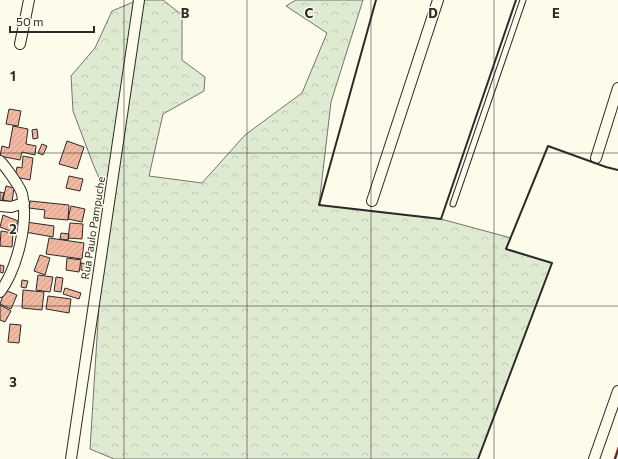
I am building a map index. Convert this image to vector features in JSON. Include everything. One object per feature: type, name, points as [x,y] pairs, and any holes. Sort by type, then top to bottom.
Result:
[{"type":"street","points":[[20,44],[29,0]]},
{"type":"street","name":"Rua Paulo Pampuche","points":[[70,459],[139,0]]},
{"type":"street","points":[[372,200],[438,0]]},
{"type":"street","points":[[596,158],[618,88]]},
{"type":"street","points":[[0,161],[22,192],[24,203],[24,217],[18,253],[7,283],[0,292]]},
{"type":"street","points":[[0,206],[11,207],[24,203]]},
{"type":"street","points":[[594,459],[618,391]]},
{"type":"lane","points":[[453,204],[523,0]]},
{"type":"green space","points":[[138,0],[163,0],[182,15],[182,60],[205,77],[204,91],[163,114],[149,176],[202,183],[245,135],[302,93],[327,33],[286,6],[296,0],[363,0],[331,102],[319,205],[441,219],[511,238],[506,249],[552,263],[478,459],[114,459],[90,449],[106,194],[73,111],[71,76],[95,48],[112,11]]},
{"type":"building","points":[[9,109],[21,111],[18,126],[6,124]]},
{"type":"building","points":[[13,126],[28,129],[26,144],[36,146],[35,155],[22,152],[20,160],[0,156],[2,146],[9,148]]},
{"type":"building","points":[[37,129],[38,138],[33,139],[32,130]]},
{"type":"building","points":[[67,141],[84,147],[77,169],[59,164]]},
{"type":"building","points":[[42,144],[47,146],[43,155],[38,153]]},
{"type":"building","points":[[23,156],[33,158],[30,180],[15,177],[17,167],[22,168]]},
{"type":"building","points":[[69,176],[83,179],[80,191],[66,188]]},
{"type":"building","points":[[6,186],[14,188],[12,202],[3,200]]},
{"type":"building","points":[[0,192],[4,193],[2,200],[8,202],[7,205],[0,204]]},
{"type":"building","points":[[30,201],[69,205],[68,220],[44,218],[45,210],[29,208]]},
{"type":"building","points":[[71,206],[85,209],[82,222],[68,219]]},
{"type":"building","points":[[3,215],[18,221],[13,232],[0,227]]},
{"type":"building","points":[[26,222],[54,226],[53,237],[25,232]]},
{"type":"building","points":[[70,223],[83,224],[82,239],[68,238]]},
{"type":"building","points":[[1,231],[13,233],[12,247],[0,246]]},
{"type":"building","points":[[61,233],[69,234],[68,240],[60,239]]},
{"type":"building","points":[[49,238],[84,243],[82,259],[46,254]]},
{"type":"building","points":[[40,255],[50,258],[45,275],[34,271]]},
{"type":"building","points":[[67,258],[81,260],[79,272],[66,270]]},
{"type":"building","points":[[81,263],[89,264],[88,271],[81,270]]},
{"type":"building","points":[[0,265],[4,266],[3,273],[0,272]]},
{"type":"building","points":[[38,275],[53,277],[50,292],[36,290]]},
{"type":"building","points":[[56,277],[63,278],[61,292],[54,291]]},
{"type":"building","points":[[22,280],[28,281],[26,288],[21,287]]},
{"type":"building","points":[[65,288],[81,293],[79,299],[63,294]]},
{"type":"building","points":[[5,290],[17,295],[11,309],[0,304]]},
{"type":"building","points":[[23,290],[44,292],[42,310],[22,308]]},
{"type":"building","points":[[48,296],[71,299],[69,313],[46,309]]},
{"type":"building","points":[[0,305],[11,311],[5,322],[0,320]]},
{"type":"building","points":[[10,324],[21,325],[19,343],[8,342]]},
{"type":"wall","points":[[376,0],[319,205],[441,219],[516,0]]},
{"type":"wall","points":[[478,459],[552,263],[506,249],[548,146],[618,170]]},
{"type":"wall","points":[[615,459],[618,450]]},
{"type":"power","points":[[614,459],[618,447]]}]
